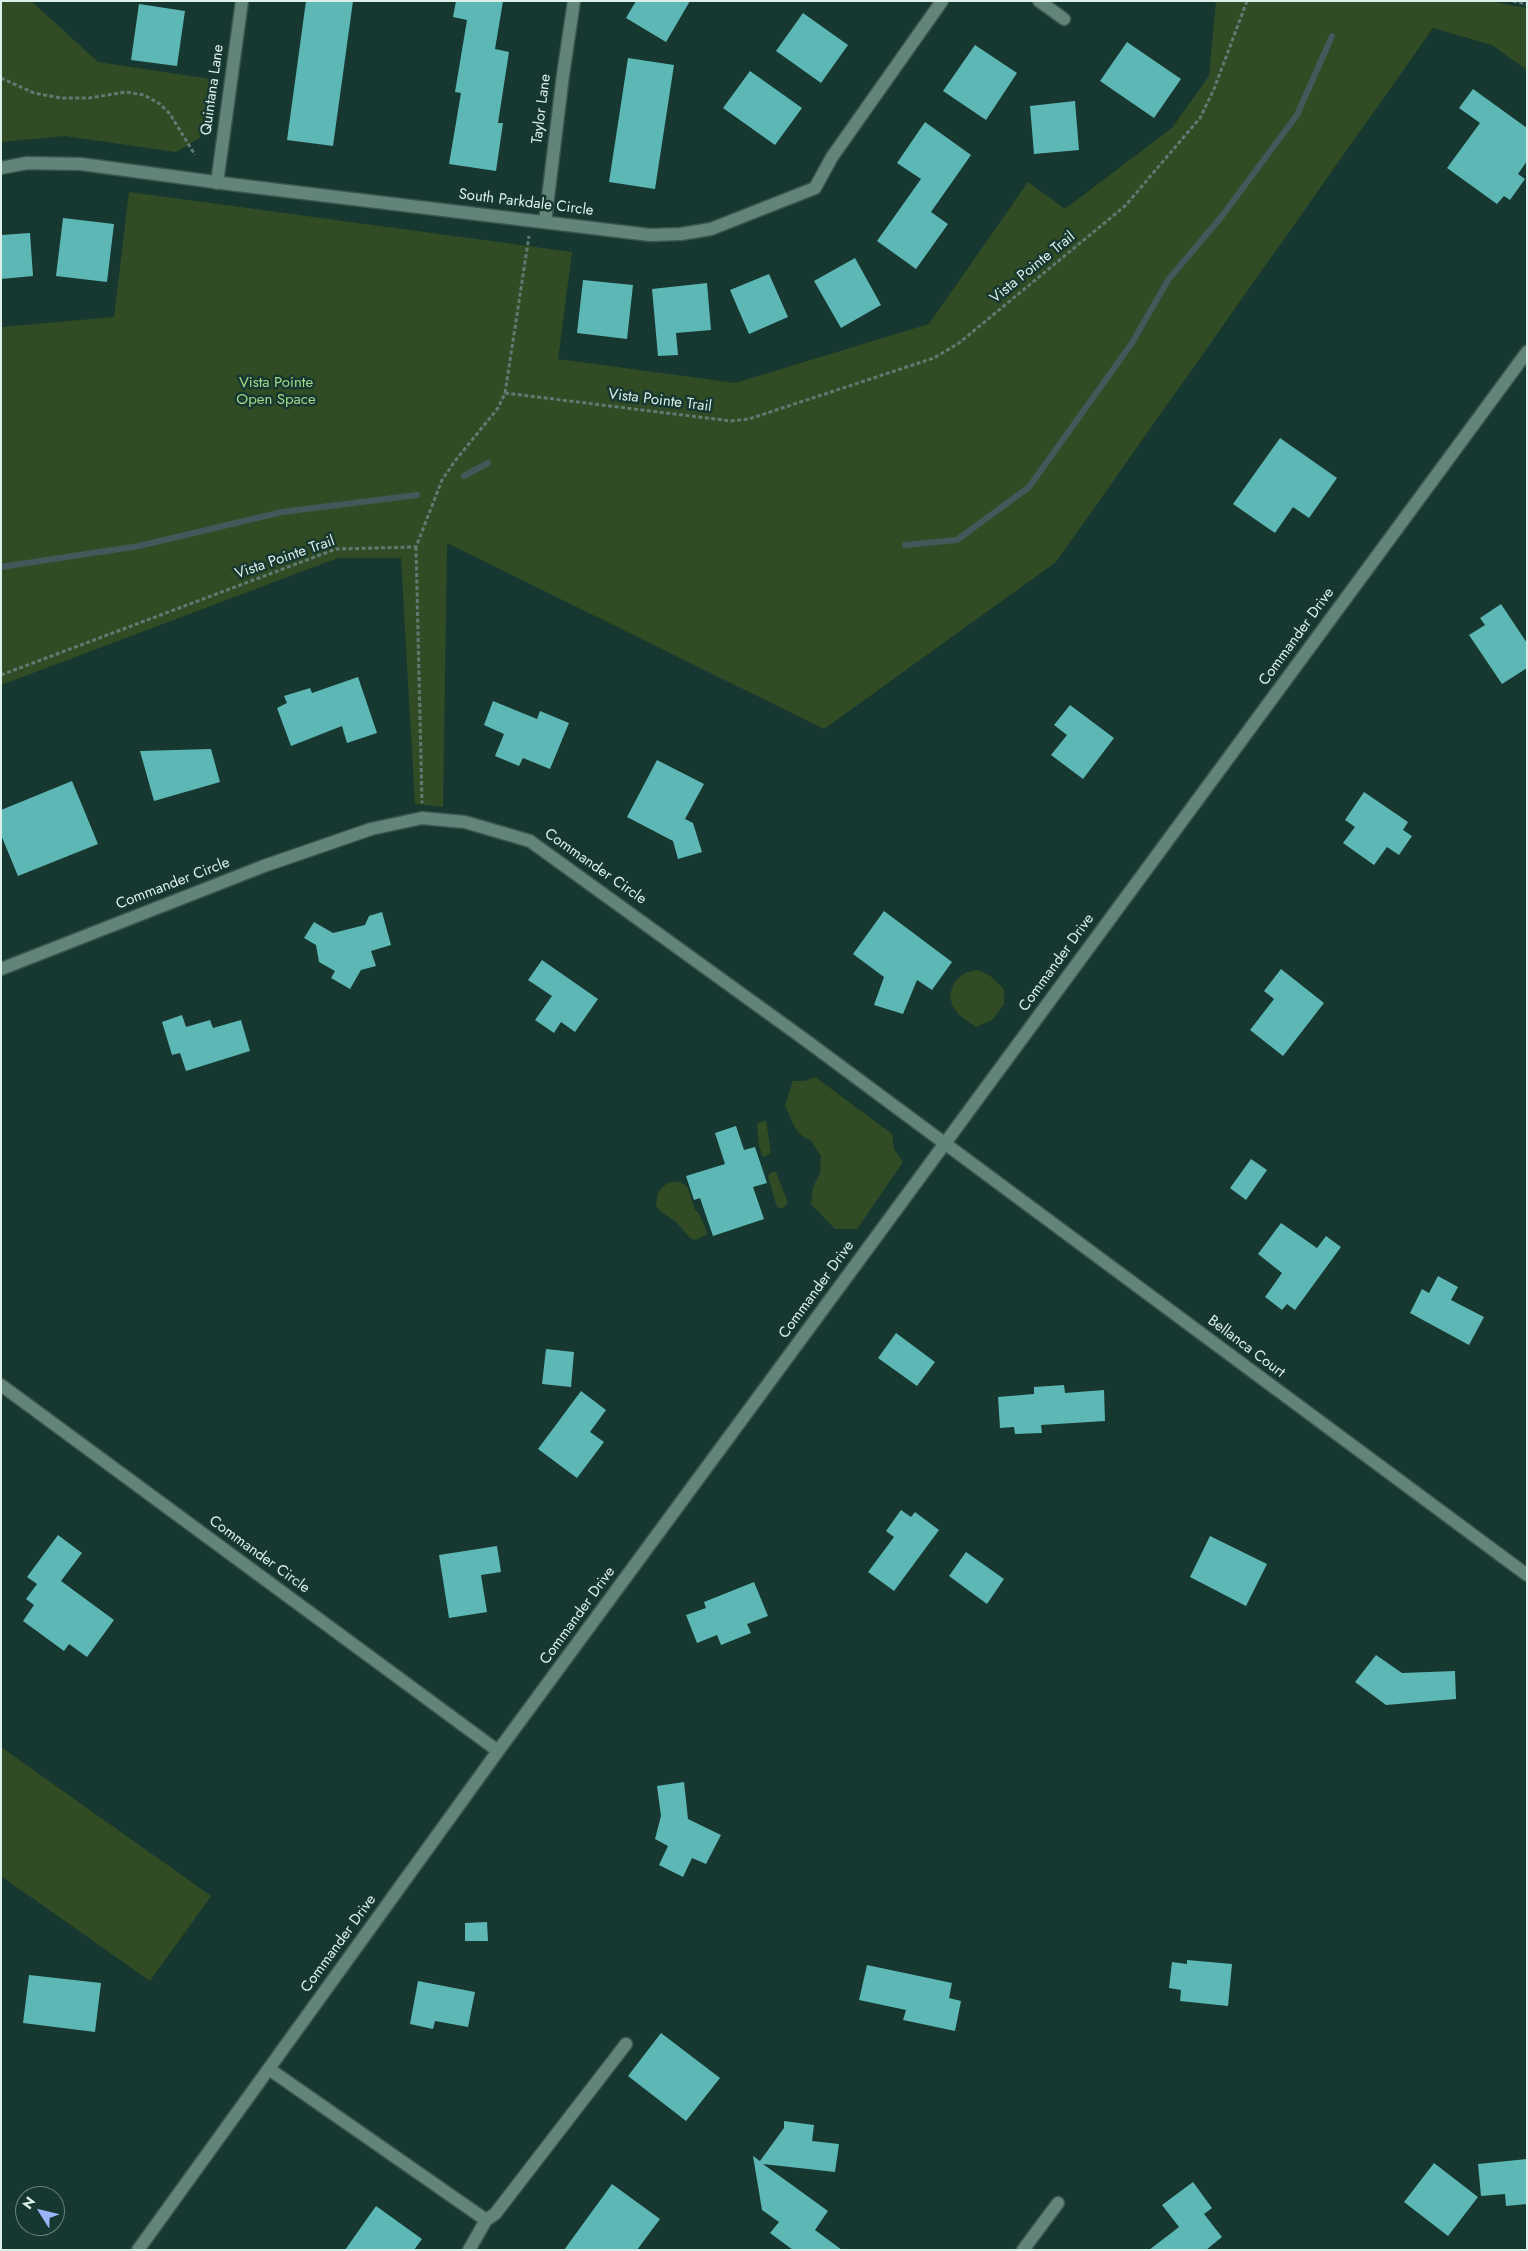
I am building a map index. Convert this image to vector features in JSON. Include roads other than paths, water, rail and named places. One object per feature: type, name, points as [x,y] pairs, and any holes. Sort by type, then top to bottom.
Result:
[{"type":"street","name":"Quintana Lane","points":[[217,183],[242,1]]},
{"type":"street","name":"Taylor Lane","points":[[545,222],[574,1]]},
{"type":"street","name":"South Parkdale Circle","points":[[1,168],[27,163],[81,164],[217,183],[650,235],[681,234],[711,229],[814,188],[832,157],[942,1]]},
{"type":"street","points":[[1039,1],[1064,19]]},
{"type":"street","name":"Commander Drive","points":[[138,2250],[498,1751],[1527,352]]},
{"type":"street","name":"Commander Circle","points":[[1,969],[264,866],[371,829],[422,818],[465,822],[530,841],[945,1144]]},
{"type":"street","name":"Bellanca Court","points":[[945,1144],[1527,1576]]},
{"type":"street","name":"Commander Circle","points":[[1,1385],[498,1751]]},
{"type":"street","points":[[470,2250],[486,2220],[495,2214],[626,2044]]},
{"type":"street","points":[[269,2069],[486,2220]]},
{"type":"street","points":[[1024,2250],[1058,2203]]},
{"type":"waterway","points":[[905,545],[957,540],[1029,487],[1132,343],[1168,280],[1222,216],[1297,115],[1332,36]]},
{"type":"waterway","points":[[464,476],[488,463]]},
{"type":"waterway","points":[[1,567],[139,546],[282,512],[417,495]]},
{"type":"park label","name":"Vista Pointe Open Space","points":[[276,392]]}]
